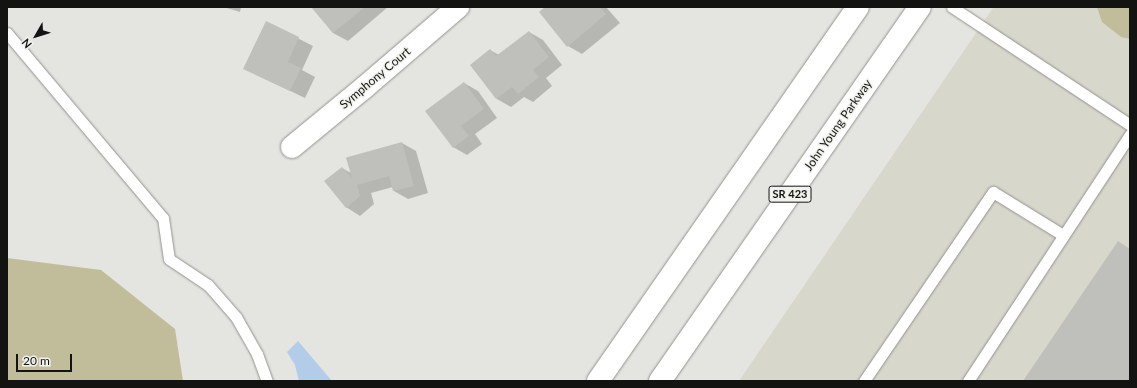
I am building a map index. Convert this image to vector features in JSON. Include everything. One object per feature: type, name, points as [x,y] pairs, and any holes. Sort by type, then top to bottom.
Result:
[{"type":"main road","name":"Symphony Court","points":[[292,147],[458,7]]},
{"type":"main road","points":[[598,381],[858,7]]},
{"type":"main road","name":"John Young Parkway","points":[[660,381],[920,7]]},
{"type":"lane","points":[[952,7],[1130,125]]},
{"type":"lane","points":[[7,33],[163,218],[169,259],[208,285],[236,317],[258,354],[267,381]]},
{"type":"lane","points":[[968,381],[1130,134]]},
{"type":"lane","points":[[864,381],[993,192],[1063,235]]},
{"type":"shaded area","points":[[992,7],[1130,7],[1130,381],[739,381],[993,8]]},
{"type":"shaded area","points":[[1097,7],[1130,7],[1130,39],[1121,37],[1102,22]]},
{"type":"shaded area","points":[[7,258],[101,270],[175,329],[183,381],[7,381]]},
{"type":"water","points":[[298,341],[332,381],[299,381],[295,365],[287,352]]},
{"type":"building","points":[[311,7],[365,7],[333,33]]},
{"type":"building","points":[[545,7],[600,7],[606,14],[567,47],[539,12]]},
{"type":"building","points":[[266,21],[299,37],[288,62],[301,68],[290,91],[243,69]]},
{"type":"building","points":[[529,31],[549,57],[533,70],[539,77],[518,94],[512,87],[496,99],[470,65],[490,49],[496,56]]},
{"type":"building","points":[[464,82],[484,109],[461,126],[469,136],[453,148],[425,111]]},
{"type":"building","points":[[402,142],[414,186],[393,191],[389,176],[357,185],[360,196],[346,208],[324,181],[342,167],[352,178],[346,158],[348,157]]},
{"type":"building","points":[[1118,241],[1130,249],[1130,381],[1023,381]]}]
